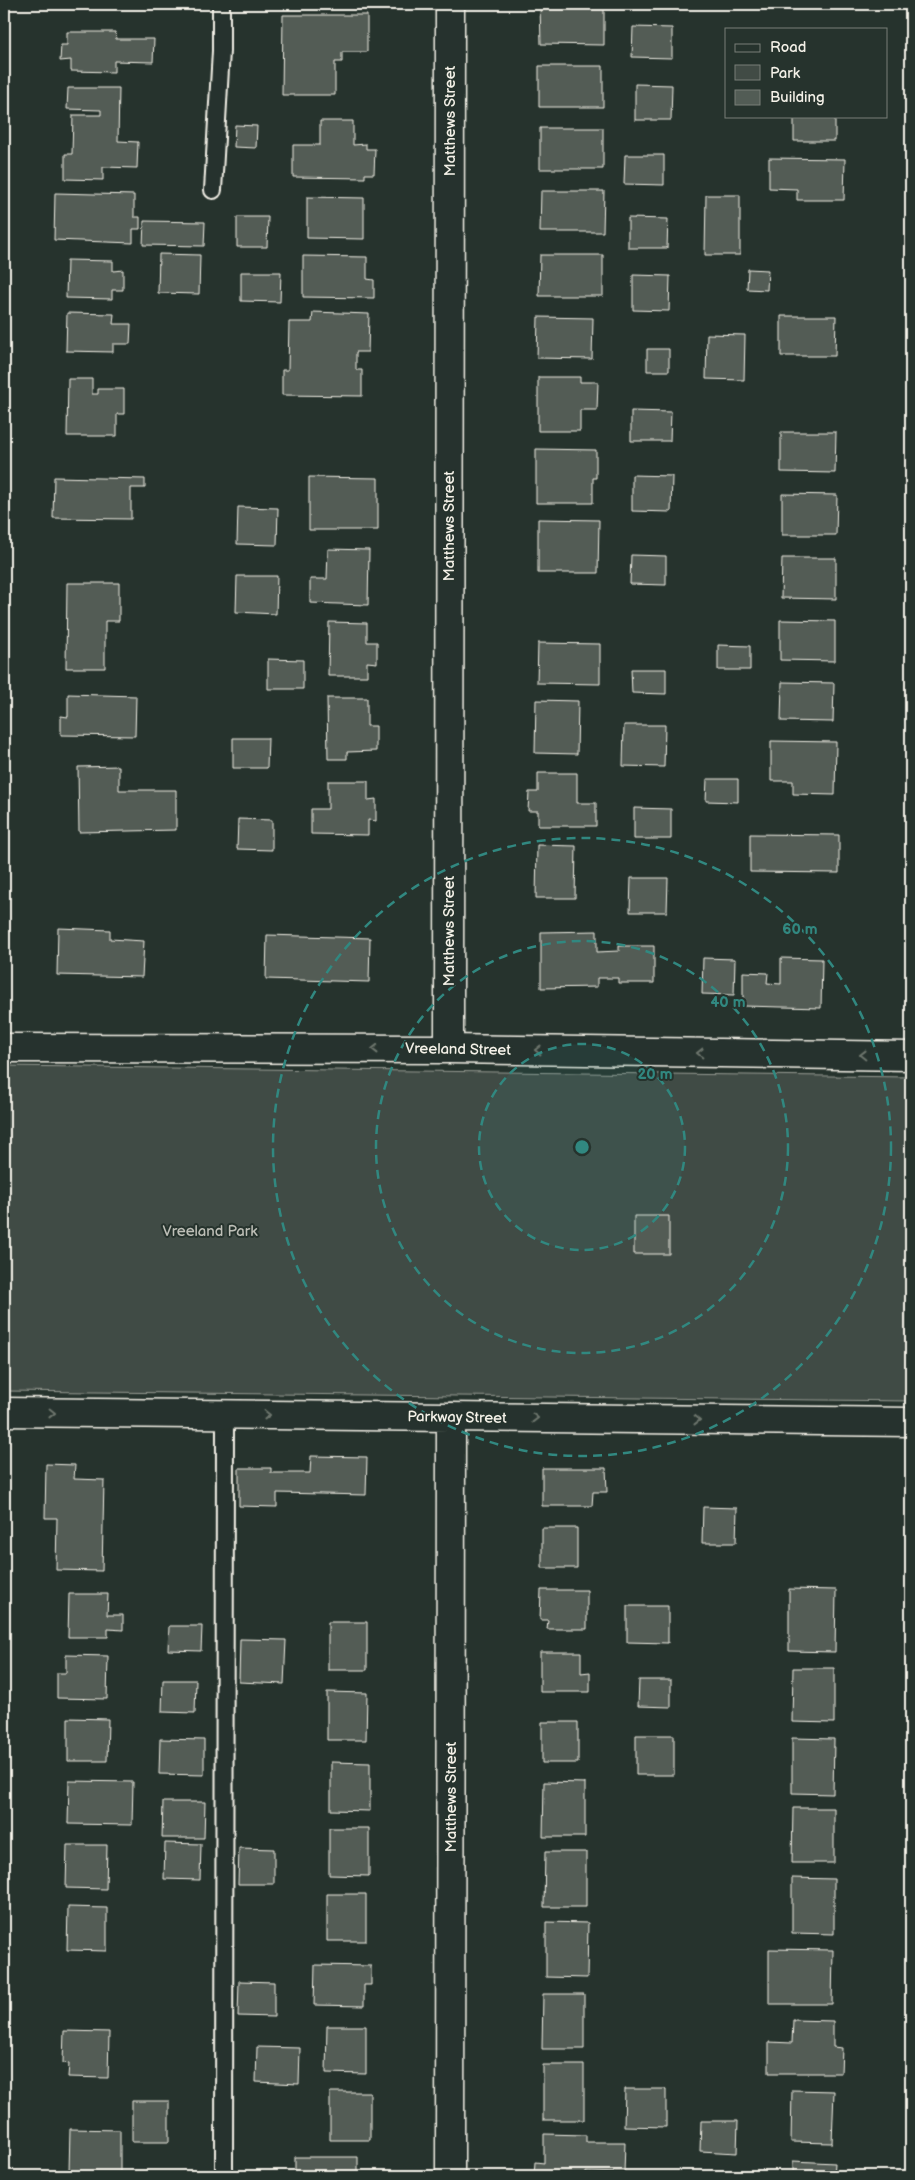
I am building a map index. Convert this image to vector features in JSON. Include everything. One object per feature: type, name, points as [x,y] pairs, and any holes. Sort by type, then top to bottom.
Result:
[{"type":"street","name":"Matthews Street","points":[[449,1049],[450,4]]},
{"type":"street","name":"Vreeland Street","points":[[4,1048],[449,1049],[911,1056]]},
{"type":"street","name":"Parkway Street","points":[[4,1412],[911,1422]]},
{"type":"street","name":"Matthews Street","points":[[450,2176],[451,1417]]},
{"type":"lane","points":[[213,190],[222,51],[221,4]]},
{"type":"lane","points":[[224,2176],[225,1414]]},
{"type":"green space","name":"Vreeland Park","points":[[4,1066],[911,1077],[911,1401],[4,1391]]},
{"type":"building","points":[[540,4],[604,4],[604,45],[541,44]]},
{"type":"building","points":[[283,15],[367,15],[367,52],[342,52],[342,62],[335,62],[335,95],[282,95]]},
{"type":"building","points":[[633,27],[672,28],[672,58],[632,57]]},
{"type":"building","points":[[67,32],[115,32],[116,39],[154,39],[153,62],[114,61],[114,72],[71,71],[71,60],[60,61],[61,45],[67,45]]},
{"type":"building","points":[[539,66],[603,66],[603,107],[539,107]]},
{"type":"building","points":[[635,84],[672,85],[671,120],[635,120]]},
{"type":"building","points":[[68,88],[119,88],[118,141],[138,142],[137,168],[103,167],[103,180],[65,179],[65,154],[72,154],[73,115],[101,115],[101,110],[67,109]]},
{"type":"building","points":[[794,118],[835,118],[835,141],[794,141]]},
{"type":"building","points":[[320,121],[353,121],[353,145],[366,144],[366,149],[375,149],[374,174],[365,174],[365,178],[293,177],[293,145],[320,145]]},
{"type":"building","points":[[235,125],[257,126],[256,148],[234,147]]},
{"type":"building","points":[[540,128],[603,128],[603,169],[540,169]]},
{"type":"building","points":[[625,155],[664,155],[664,185],[624,184]]},
{"type":"building","points":[[769,158],[845,159],[844,200],[797,200],[797,189],[769,188]]},
{"type":"building","points":[[541,191],[604,191],[603,232],[540,232]]},
{"type":"building","points":[[55,193],[134,195],[134,217],[140,217],[140,229],[133,229],[133,243],[54,240]]},
{"type":"building","points":[[706,195],[740,195],[740,255],[705,255]]},
{"type":"building","points":[[307,197],[364,198],[364,239],[307,238]]},
{"type":"building","points":[[237,217],[268,217],[267,247],[237,247]]},
{"type":"building","points":[[628,218],[668,219],[667,248],[628,248]]},
{"type":"building","points":[[144,221],[205,222],[204,246],[143,245]]},
{"type":"building","points":[[159,254],[200,255],[199,294],[158,293]]},
{"type":"building","points":[[540,255],[603,255],[603,296],[539,296]]},
{"type":"building","points":[[303,256],[367,257],[367,279],[374,280],[374,298],[303,297]]},
{"type":"building","points":[[67,260],[113,261],[113,271],[123,270],[123,290],[112,290],[112,299],[66,298]]},
{"type":"building","points":[[748,269],[768,270],[767,290],[747,289]]},
{"type":"building","points":[[241,272],[281,272],[280,302],[241,301]]},
{"type":"building","points":[[633,275],[670,276],[669,311],[633,310]]},
{"type":"building","points":[[313,312],[369,314],[368,352],[356,352],[356,370],[362,370],[362,396],[282,395],[282,370],[288,370],[289,322],[312,322]]},
{"type":"building","points":[[67,313],[114,314],[113,324],[131,324],[130,344],[113,344],[113,352],[66,351]]},
{"type":"building","points":[[781,316],[836,316],[835,356],[781,356]]},
{"type":"building","points":[[538,317],[593,318],[592,359],[537,358]]},
{"type":"building","points":[[707,334],[745,335],[744,380],[706,379]]},
{"type":"building","points":[[647,349],[669,349],[669,371],[647,371]]},
{"type":"building","points":[[538,377],[580,377],[580,382],[598,382],[597,410],[580,410],[580,431],[538,431]]},
{"type":"building","points":[[68,379],[92,379],[92,394],[98,394],[98,389],[124,389],[124,414],[117,414],[117,436],[67,436]]},
{"type":"building","points":[[631,411],[671,412],[670,441],[631,441]]},
{"type":"building","points":[[781,432],[836,432],[835,473],[781,472]]},
{"type":"building","points":[[536,449],[596,450],[596,478],[593,478],[593,503],[536,503]]},
{"type":"building","points":[[632,475],[672,476],[671,512],[632,511]]},
{"type":"building","points":[[54,477],[145,479],[145,488],[131,488],[131,519],[53,518]]},
{"type":"building","points":[[309,477],[378,478],[378,530],[309,530]]},
{"type":"building","points":[[782,494],[837,495],[836,535],[782,535]]},
{"type":"building","points":[[238,507],[278,508],[277,545],[237,544]]},
{"type":"building","points":[[538,519],[599,520],[598,573],[538,573]]},
{"type":"building","points":[[328,549],[369,550],[368,605],[310,603],[310,579],[327,579]]},
{"type":"building","points":[[631,555],[666,556],[666,585],[630,584]]},
{"type":"building","points":[[782,558],[836,558],[836,599],[781,598]]},
{"type":"building","points":[[237,576],[277,576],[276,614],[236,612]]},
{"type":"building","points":[[67,583],[119,583],[119,621],[105,621],[105,668],[66,668]]},
{"type":"building","points":[[780,620],[835,621],[835,661],[780,660]]},
{"type":"building","points":[[329,622],[367,623],[367,642],[377,642],[377,663],[367,662],[367,676],[328,676]]},
{"type":"building","points":[[538,643],[600,644],[600,684],[537,683]]},
{"type":"building","points":[[718,645],[750,646],[750,670],[718,670]]},
{"type":"building","points":[[268,659],[303,660],[303,689],[268,689]]},
{"type":"building","points":[[631,669],[666,669],[666,694],[632,693]]},
{"type":"building","points":[[782,682],[834,683],[833,722],[781,721]]},
{"type":"building","points":[[68,694],[136,696],[135,736],[61,735],[61,716],[68,717]]},
{"type":"building","points":[[327,698],[367,698],[367,726],[376,726],[376,751],[347,752],[347,759],[328,759]]},
{"type":"building","points":[[536,700],[578,701],[577,754],[535,753]]},
{"type":"building","points":[[624,725],[665,725],[664,767],[623,766]]},
{"type":"building","points":[[233,738],[268,738],[267,768],[233,768]]},
{"type":"building","points":[[771,741],[836,742],[835,795],[793,794],[793,781],[771,781]]},
{"type":"building","points":[[119,766],[119,790],[176,790],[176,830],[79,832],[78,767]]},
{"type":"building","points":[[538,773],[577,773],[577,803],[596,803],[596,826],[538,826],[538,811],[528,811],[529,792],[538,792]]},
{"type":"building","points":[[707,779],[738,779],[738,802],[706,801]]},
{"type":"building","points":[[328,781],[368,781],[368,800],[376,799],[376,821],[368,820],[368,835],[311,834],[311,809],[328,809]]},
{"type":"building","points":[[634,808],[671,809],[671,839],[634,839]]},
{"type":"building","points":[[238,819],[272,820],[272,850],[237,849]]},
{"type":"building","points":[[750,834],[839,835],[839,873],[750,872]]},
{"type":"building","points":[[537,845],[576,846],[575,898],[536,898]]},
{"type":"building","points":[[631,878],[668,878],[667,912],[630,912]]},
{"type":"building","points":[[58,928],[110,930],[110,939],[144,941],[142,977],[57,975]]},
{"type":"building","points":[[597,931],[597,952],[619,951],[619,946],[654,946],[654,983],[618,983],[618,978],[597,978],[597,987],[541,988],[541,932]]},
{"type":"building","points":[[267,935],[370,938],[369,982],[266,979]]},
{"type":"building","points":[[703,958],[735,959],[734,995],[702,994]]},
{"type":"building","points":[[781,958],[822,959],[821,1008],[743,1006],[743,972],[768,973],[767,983],[781,984]]},
{"type":"building","points":[[634,1216],[669,1216],[669,1254],[634,1254]]},
{"type":"building","points":[[311,1456],[367,1457],[366,1495],[277,1493],[277,1507],[239,1506],[239,1468],[271,1468],[271,1473],[310,1473]]},
{"type":"building","points":[[46,1464],[75,1465],[74,1479],[104,1480],[102,1571],[56,1570],[57,1518],[45,1518]]},
{"type":"building","points":[[542,1468],[606,1468],[607,1492],[593,1492],[592,1506],[542,1506]]},
{"type":"building","points":[[703,1507],[737,1508],[736,1543],[702,1543]]},
{"type":"building","points":[[542,1528],[577,1528],[577,1568],[542,1568]]},
{"type":"building","points":[[789,1589],[836,1590],[835,1652],[789,1651]]},
{"type":"building","points":[[541,1590],[587,1590],[587,1629],[547,1629],[548,1620],[540,1620]]},
{"type":"building","points":[[69,1594],[108,1594],[107,1615],[123,1615],[123,1630],[108,1629],[108,1637],[68,1637]]},
{"type":"building","points":[[627,1606],[668,1606],[668,1643],[627,1642]]},
{"type":"building","points":[[328,1622],[367,1622],[367,1670],[328,1670]]},
{"type":"building","points":[[169,1626],[202,1626],[201,1651],[168,1650]]},
{"type":"building","points":[[240,1639],[286,1640],[284,1684],[239,1682]]},
{"type":"building","points":[[540,1652],[581,1652],[581,1673],[590,1672],[590,1692],[540,1692]]},
{"type":"building","points":[[66,1655],[108,1656],[107,1699],[57,1698],[57,1673],[66,1673]]},
{"type":"building","points":[[793,1668],[834,1668],[834,1723],[792,1722]]},
{"type":"building","points":[[163,1680],[196,1680],[195,1713],[162,1712]]},
{"type":"building","points":[[639,1680],[671,1680],[671,1707],[638,1706]]},
{"type":"building","points":[[327,1692],[367,1693],[366,1740],[327,1740]]},
{"type":"building","points":[[68,1718],[108,1719],[107,1761],[68,1761]]},
{"type":"building","points":[[542,1722],[578,1722],[578,1763],[542,1763]]},
{"type":"building","points":[[636,1735],[674,1735],[674,1775],[636,1775]]},
{"type":"building","points":[[792,1738],[834,1739],[833,1794],[792,1793]]},
{"type":"building","points":[[160,1739],[204,1740],[204,1775],[159,1774]]},
{"type":"building","points":[[331,1762],[370,1763],[370,1811],[331,1810]]},
{"type":"building","points":[[69,1781],[133,1782],[132,1825],[68,1824]]},
{"type":"building","points":[[544,1782],[585,1783],[585,1837],[543,1837]]},
{"type":"building","points":[[163,1802],[205,1802],[204,1838],[162,1838]]},
{"type":"building","points":[[793,1808],[834,1808],[834,1863],[792,1863]]},
{"type":"building","points":[[329,1828],[369,1828],[369,1876],[329,1875]]},
{"type":"building","points":[[165,1843],[201,1844],[200,1880],[164,1879]]},
{"type":"building","points":[[67,1845],[107,1845],[106,1889],[66,1888]]},
{"type":"building","points":[[239,1848],[274,1849],[274,1884],[238,1884]]},
{"type":"building","points":[[545,1852],[586,1852],[586,1907],[544,1907]]},
{"type":"building","points":[[792,1878],[834,1879],[834,1934],[792,1933]]},
{"type":"building","points":[[327,1894],[366,1894],[366,1941],[327,1941]]},
{"type":"building","points":[[68,1907],[107,1908],[107,1951],[67,1950]]},
{"type":"building","points":[[546,1922],[588,1923],[587,1978],[546,1977]]},
{"type":"building","points":[[769,1949],[833,1950],[832,2004],[769,2004]]},
{"type":"building","points":[[315,1965],[371,1966],[371,1985],[364,1985],[364,2006],[314,2005]]},
{"type":"building","points":[[239,1981],[274,1982],[274,2017],[238,2016]]},
{"type":"building","points":[[543,1994],[584,1994],[584,2049],[542,2049]]},
{"type":"building","points":[[793,2020],[833,2021],[833,2047],[842,2048],[841,2073],[769,2073],[769,2042],[792,2043]]},
{"type":"building","points":[[327,2026],[366,2026],[366,2074],[326,2073]]},
{"type":"building","points":[[64,2031],[109,2032],[108,2078],[68,2077],[69,2064],[63,2063]]},
{"type":"building","points":[[257,2047],[300,2048],[299,2084],[256,2082]]},
{"type":"building","points":[[543,2065],[584,2065],[584,2120],[543,2120]]},
{"type":"building","points":[[625,2089],[666,2089],[666,2127],[624,2126]]},
{"type":"building","points":[[792,2090],[834,2091],[832,2143],[791,2142]]},
{"type":"building","points":[[330,2092],[370,2092],[370,2140],[330,2140]]},
{"type":"building","points":[[132,2101],[169,2101],[169,2142],[132,2142]]},
{"type":"building","points":[[701,2121],[738,2121],[737,2153],[700,2151]]},
{"type":"building","points":[[70,2129],[120,2130],[120,2173],[69,2172]]},
{"type":"building","points":[[544,2134],[586,2135],[586,2142],[625,2142],[624,2173],[586,2172],[586,2176],[534,2176],[535,2162],[544,2163]]},
{"type":"building","points":[[295,2157],[358,2157],[358,2176],[295,2176]]},
{"type":"building","points":[[793,2161],[835,2163],[834,2176],[793,2176]]}]
